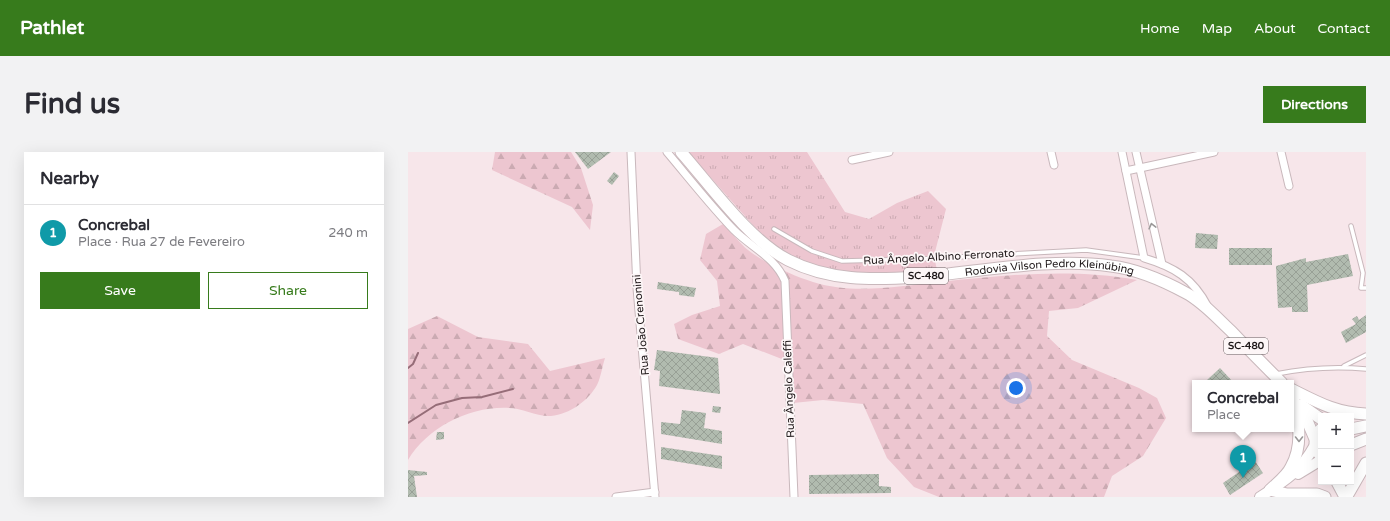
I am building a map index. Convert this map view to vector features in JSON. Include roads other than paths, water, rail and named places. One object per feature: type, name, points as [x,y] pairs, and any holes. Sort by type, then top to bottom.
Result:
[{"type":"main road","name":"Rodovia Vilson Pedro Kleinübing","points":[[681,152],[754,236],[776,254],[812,271],[835,277],[866,279],[937,275],[1050,264],[1083,263],[1112,266],[1147,276],[1181,290],[1209,310],[1279,380]]},
{"type":"main road","points":[[1294,390],[1344,413],[1366,414]]},
{"type":"main road","points":[[1294,399],[1318,417]]},
{"type":"main road","points":[[1294,400],[1305,416],[1318,449]]},
{"type":"main road","points":[[1270,490],[1291,468],[1299,446],[1298,418],[1294,402]]},
{"type":"main road","points":[[1354,428],[1366,426]]},
{"type":"main road","points":[[1260,497],[1289,478],[1306,461],[1318,436]]},
{"type":"main road","points":[[1354,444],[1366,438]]},
{"type":"main road","points":[[1270,490],[1318,462]]},
{"type":"main road","points":[[1346,497],[1366,463]]},
{"type":"main road","points":[[1339,485],[1346,497]]},
{"type":"main road","points":[[1345,485],[1346,497]]},
{"type":"main road","points":[[1270,490],[1287,494],[1304,492],[1325,497]]},
{"type":"street","name":"Rua João Crenonini","points":[[631,152],[637,288],[655,494]]},
{"type":"street","name":"Rua Ângelo Caleffi","points":[[667,152],[734,229],[750,244],[770,258],[780,269],[785,281],[794,497]]},
{"type":"street","points":[[852,160],[889,152]]},
{"type":"street","points":[[1051,152],[1054,165]]},
{"type":"street","points":[[1122,152],[1144,258]]},
{"type":"street","points":[[1136,152],[1162,264]]},
{"type":"street","points":[[1126,171],[1214,152]]},
{"type":"street","points":[[1281,152],[1289,186]]},
{"type":"street","name":"Rua Ângelo Albino Ferronato","points":[[1144,258],[1162,264],[1181,274],[1194,284],[1201,293],[1209,310]]},
{"type":"street","points":[[616,497],[655,494]]},
{"type":"lane","points":[[1351,226],[1363,273],[1361,288],[1366,288]]},
{"type":"lane","name":"Rua Ângelo Albino Ferronato","points":[[774,229],[812,251],[842,261],[922,259],[1086,250],[1144,258]]},
{"type":"lane","points":[[1344,366],[1366,355]]},
{"type":"lane","points":[[1274,374],[1311,367],[1344,366],[1366,369]]},
{"type":"waterway","points":[[408,368],[413,364],[418,353]]},
{"type":"waterway","points":[[408,423],[436,405],[462,398],[482,397],[513,389]]},
{"type":"place","name":"Concrebal","points":[[1243,478]]}]
